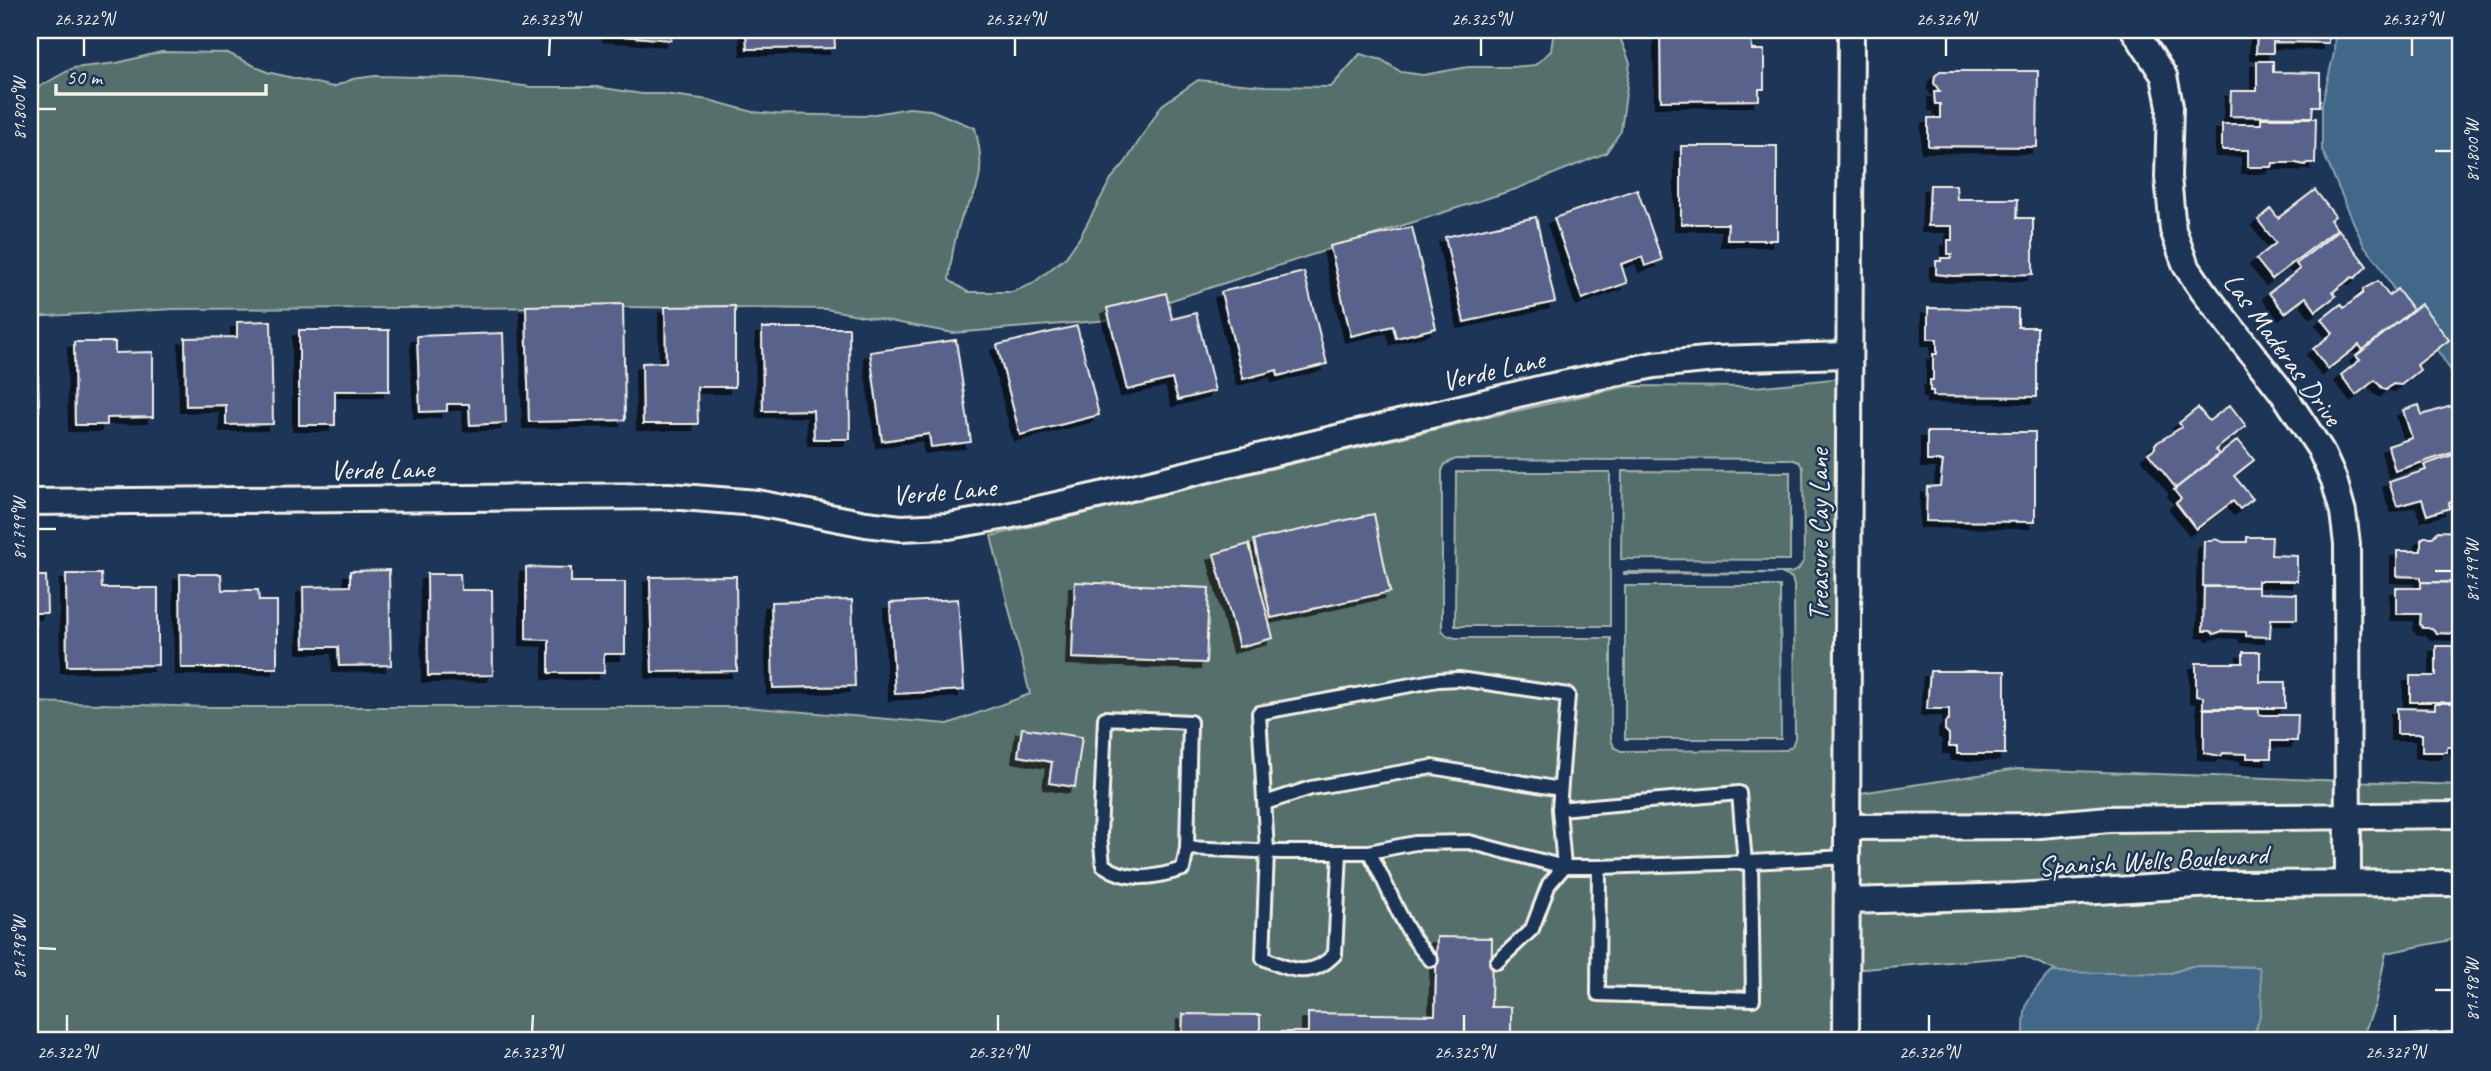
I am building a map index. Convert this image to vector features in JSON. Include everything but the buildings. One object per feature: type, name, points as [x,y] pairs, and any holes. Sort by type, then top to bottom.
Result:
[{"type":"street","name":"Treasure Cay Lane","points":[[1846,1041],[1851,30]]},
{"type":"street","name":"Las Maderas Drive","points":[[2134,30],[2164,76],[2170,107],[2168,177],[2173,230],[2186,266],[2285,396],[2320,449],[2334,480],[2343,512],[2347,544],[2348,882]]},
{"type":"street","name":"Verde Lane","points":[[30,502],[669,496],[757,503],[901,528],[949,526],[1101,495],[1529,391],[1654,365],[1716,359],[1848,355]]},
{"type":"street","name":"Spanish Wells Boulevard","points":[[1847,827],[2029,826],[2109,820],[2461,815]]},
{"type":"street","name":"Spanish Wells Boulevard","points":[[1847,901],[2027,895],[2213,884],[2461,883]]},
{"type":"lane","points":[[1340,852],[1335,954],[1308,972],[1283,967],[1263,958],[1267,851],[1259,713],[1438,680],[1459,679],[1568,695],[1559,809],[1564,867],[1549,884],[1532,929],[1497,962]]},
{"type":"lane","points":[[1105,718],[1190,722],[1187,848],[1183,869],[1157,877],[1132,878],[1113,872],[1103,865],[1100,835],[1105,718]]},
{"type":"lane","points":[[1265,803],[1311,788],[1432,767],[1560,789]]},
{"type":"lane","points":[[1559,809],[1739,793],[1748,862],[1753,999],[1598,994],[1599,867]]},
{"type":"lane","points":[[1187,848],[1369,852],[1415,844],[1469,842],[1564,867],[1847,857]]},
{"type":"lane","points":[[1369,852],[1385,881],[1396,912],[1431,960]]},
{"type":"green space","points":[[1554,30],[1617,30],[1630,63],[1621,131],[1606,153],[1516,189],[1110,320],[953,333],[826,309],[174,309],[30,317],[30,92],[73,68],[117,63],[161,52],[228,53],[267,72],[333,87],[353,79],[375,76],[464,78],[531,87],[597,87],[642,94],[664,94],[775,114],[864,116],[909,108],[931,110],[975,128],[980,154],[979,180],[963,213],[949,280],[968,292],[1012,292],[1032,284],[1066,257],[1080,237],[1111,179],[1125,163],[1162,105],[1198,80],[1265,86],[1331,87],[1360,54],[1382,60],[1401,72],[1423,75],[1468,67],[1535,65],[1551,51]]},
{"type":"green space","points":[[1841,378],[1847,795],[2018,769],[2461,785],[2461,938],[2386,953],[2375,1005],[2361,1041],[2250,1041],[2257,1028],[2259,967],[2192,966],[2168,974],[2061,973],[2023,956],[1851,970],[1850,1041],[30,1041],[30,702],[211,707],[745,707],[948,724],[1030,694],[991,536],[1628,386],[1755,387]],"holes":[[[1456,459],[1791,459],[1799,462],[1803,468],[1804,560],[1798,570],[1790,573],[1624,572],[1781,573],[1792,578],[1795,738],[1792,746],[1786,750],[1621,751],[1614,747],[1611,739],[1611,638],[1456,638],[1447,636],[1442,630],[1442,471],[1445,464]]]},
{"type":"green space","points":[[1622,471],[1790,472],[1790,560],[1621,559]]},
{"type":"green space","points":[[1456,472],[1610,472],[1610,626],[1455,626]]},
{"type":"green space","points":[[1625,586],[1780,586],[1781,739],[1625,739]]},
{"type":"water","points":[[2335,30],[2461,30],[2461,386],[2429,338],[2413,323],[2379,264],[2363,244],[2322,150],[2322,104],[2334,53]]},
{"type":"water","points":[[2192,966],[2259,967],[2261,1005],[2258,1023],[2250,1041],[2024,1041],[2025,1010],[2031,996],[2052,972],[2168,974]]}]
